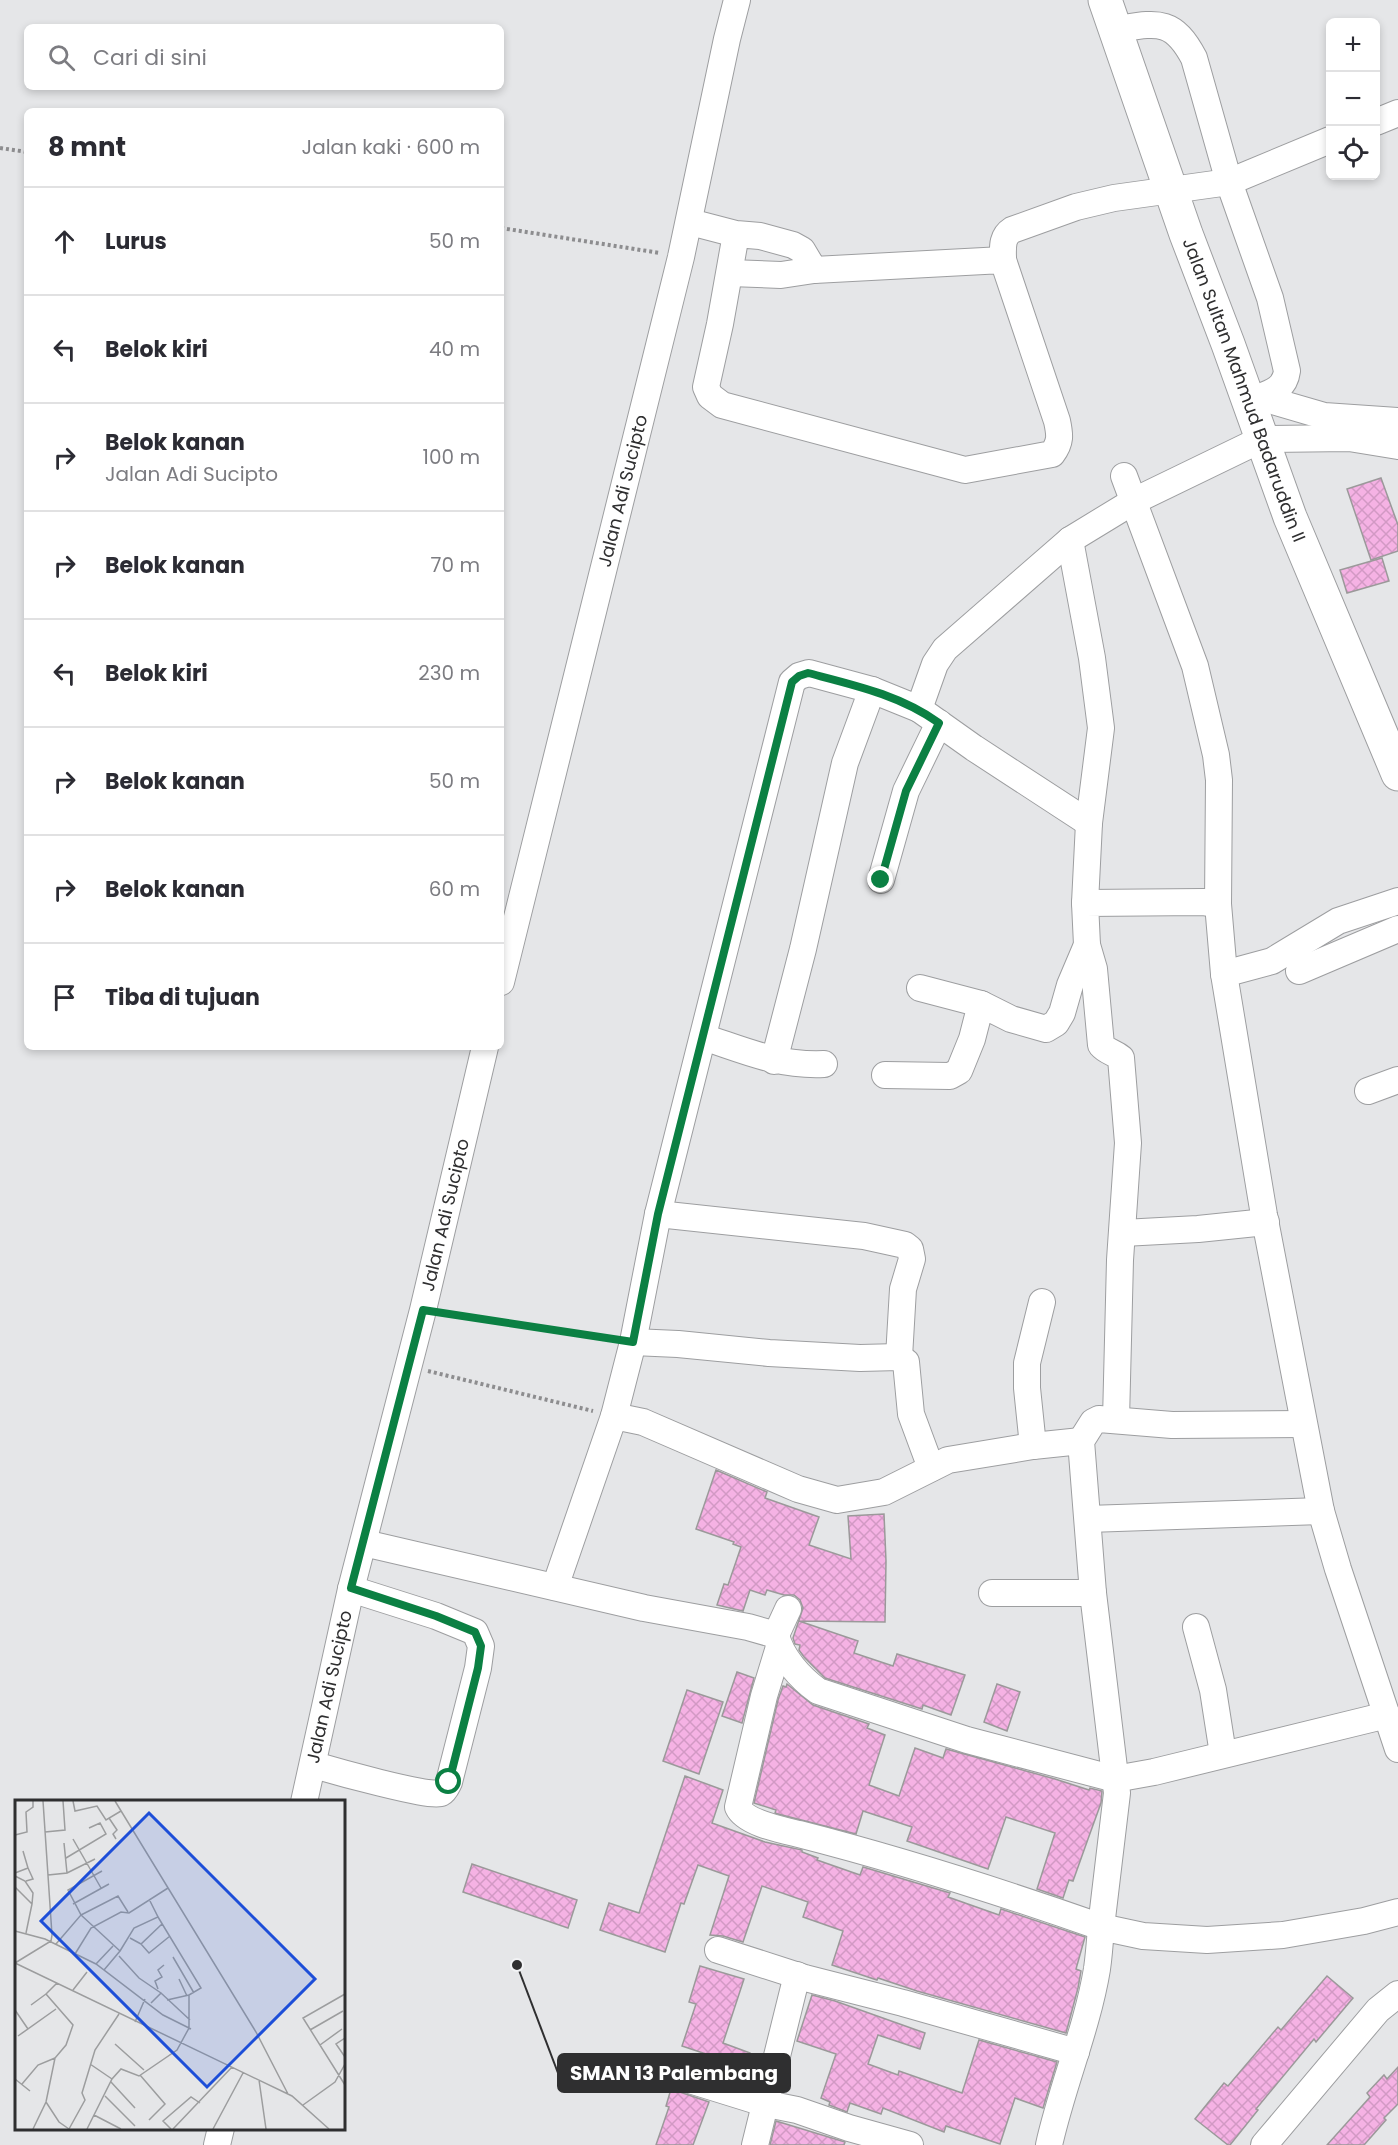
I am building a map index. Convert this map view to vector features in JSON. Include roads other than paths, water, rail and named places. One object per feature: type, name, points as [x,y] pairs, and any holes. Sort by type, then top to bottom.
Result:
[{"type":"highway","name":"Jalan Sultan Mahmud Badaruddin II","points":[[1111,14],[1170,191],[1228,344],[1253,398],[1262,439],[1290,517],[1398,774]]},
{"type":"street","name":"Jalan Adi Sucipto","points":[[504,970],[690,222],[737,0]]},
{"type":"street","points":[[1111,14],[1170,28],[1184,39],[1194,58],[1229,182],[1270,298],[1287,371],[1286,380],[1274,392],[1253,398]]},
{"type":"street","points":[[1380,120],[1398,113]]},
{"type":"street","points":[[736,234],[706,387],[710,396],[722,405],[965,470],[1052,454],[1060,438],[1057,421],[1003,260],[1006,234],[1086,205],[1114,198],[1229,182],[1326,142]]},
{"type":"street","points":[[690,222],[736,234],[760,236],[793,244],[802,250],[814,270]]},
{"type":"street","points":[[730,273],[782,274],[814,270],[1003,260]]},
{"type":"street","points":[[1253,398],[1324,416],[1398,422]]},
{"type":"street","points":[[881,880],[929,716],[935,664],[945,649],[1070,540],[1134,501],[1262,439],[1349,438],[1398,446]]},
{"type":"street","points":[[1124,476],[1195,666],[1216,755],[1219,780],[1218,904],[1224,974],[1266,1222],[1321,1511],[1398,1749]]},
{"type":"street","points":[[1070,540],[1092,658],[1101,728],[1089,823],[1085,903],[1087,945],[1094,969],[1101,1045],[1106,1051],[1121,1058],[1128,1143],[1119,1271],[1116,1419]]},
{"type":"street","points":[[555,1587],[614,1416],[633,1342],[658,1214],[792,682],[808,673],[872,690],[929,716],[1089,823]]},
{"type":"street","points":[[774,1061],[806,938],[845,763],[872,690]]},
{"type":"street","points":[[1224,974],[1272,961],[1338,921],[1398,901]]},
{"type":"street","points":[[1085,903],[1203,902],[1218,904]]},
{"type":"street","points":[[1299,971],[1398,929]]},
{"type":"street","points":[[920,988],[981,1004],[1011,1019],[1046,1029],[1056,1023],[1062,1013],[1070,986],[1087,945]]},
{"type":"street","points":[[885,1075],[950,1076],[959,1071],[972,1039],[981,1004]]},
{"type":"street","points":[[703,1037],[774,1061],[800,1065],[824,1064]]},
{"type":"street","name":"Jalan Adi Sucipto","points":[[305,1800],[351,1588],[423,1310],[484,1050]]},
{"type":"street","points":[[1368,1090],[1398,1080]]},
{"type":"street","points":[[658,1214],[864,1236],[905,1245],[910,1249],[912,1259],[903,1289],[899,1357]]},
{"type":"street","points":[[1123,1233],[1198,1230],[1266,1222]]},
{"type":"street","points":[[1033,1446],[1027,1388],[1027,1363],[1042,1302]]},
{"type":"street","points":[[633,1342],[769,1353],[860,1358],[899,1357],[906,1362],[911,1413],[931,1468]]},
{"type":"street","points":[[614,1416],[643,1422],[798,1489],[837,1500],[884,1492],[948,1460],[1033,1446],[1081,1441]]},
{"type":"street","points":[[1049,2145],[1056,2113],[1076,2052],[1096,1970],[1117,1793],[1093,1593],[1081,1441],[1093,1422],[1099,1419],[1172,1425],[1303,1424]]},
{"type":"street","points":[[1088,1519],[1321,1511]]},
{"type":"street","points":[[363,1543],[644,1608],[748,1628],[777,1641],[805,1682],[818,1691],[967,1740],[1115,1779],[1154,1772],[1387,1715]]},
{"type":"street","points":[[314,1765],[410,1789],[437,1794],[442,1792],[449,1782],[478,1668],[481,1646],[475,1632],[436,1616],[351,1588]]},
{"type":"street","points":[[992,1593],[1093,1593]]},
{"type":"street","points":[[788,1609],[777,1641],[738,1807],[740,1812],[747,1817],[774,1828],[928,1869],[1101,1927],[1143,1936],[1207,1940],[1283,1935],[1364,1921],[1398,1912]]},
{"type":"street","points":[[1196,1627],[1213,1690],[1223,1754]]},
{"type":"street","points":[[718,1950],[797,1975],[1076,2052]]},
{"type":"street","points":[[756,2145],[797,1975]]},
{"type":"street","points":[[1264,2145],[1378,2010],[1398,1994]]},
{"type":"street","points":[[680,2076],[767,2104],[797,2110],[849,2128],[910,2145]]},
{"type":"street","points":[[217,2145],[221,2130]]},
{"type":"place","name":"SMAN 13 Palembang","points":[[517,1965]]}]
